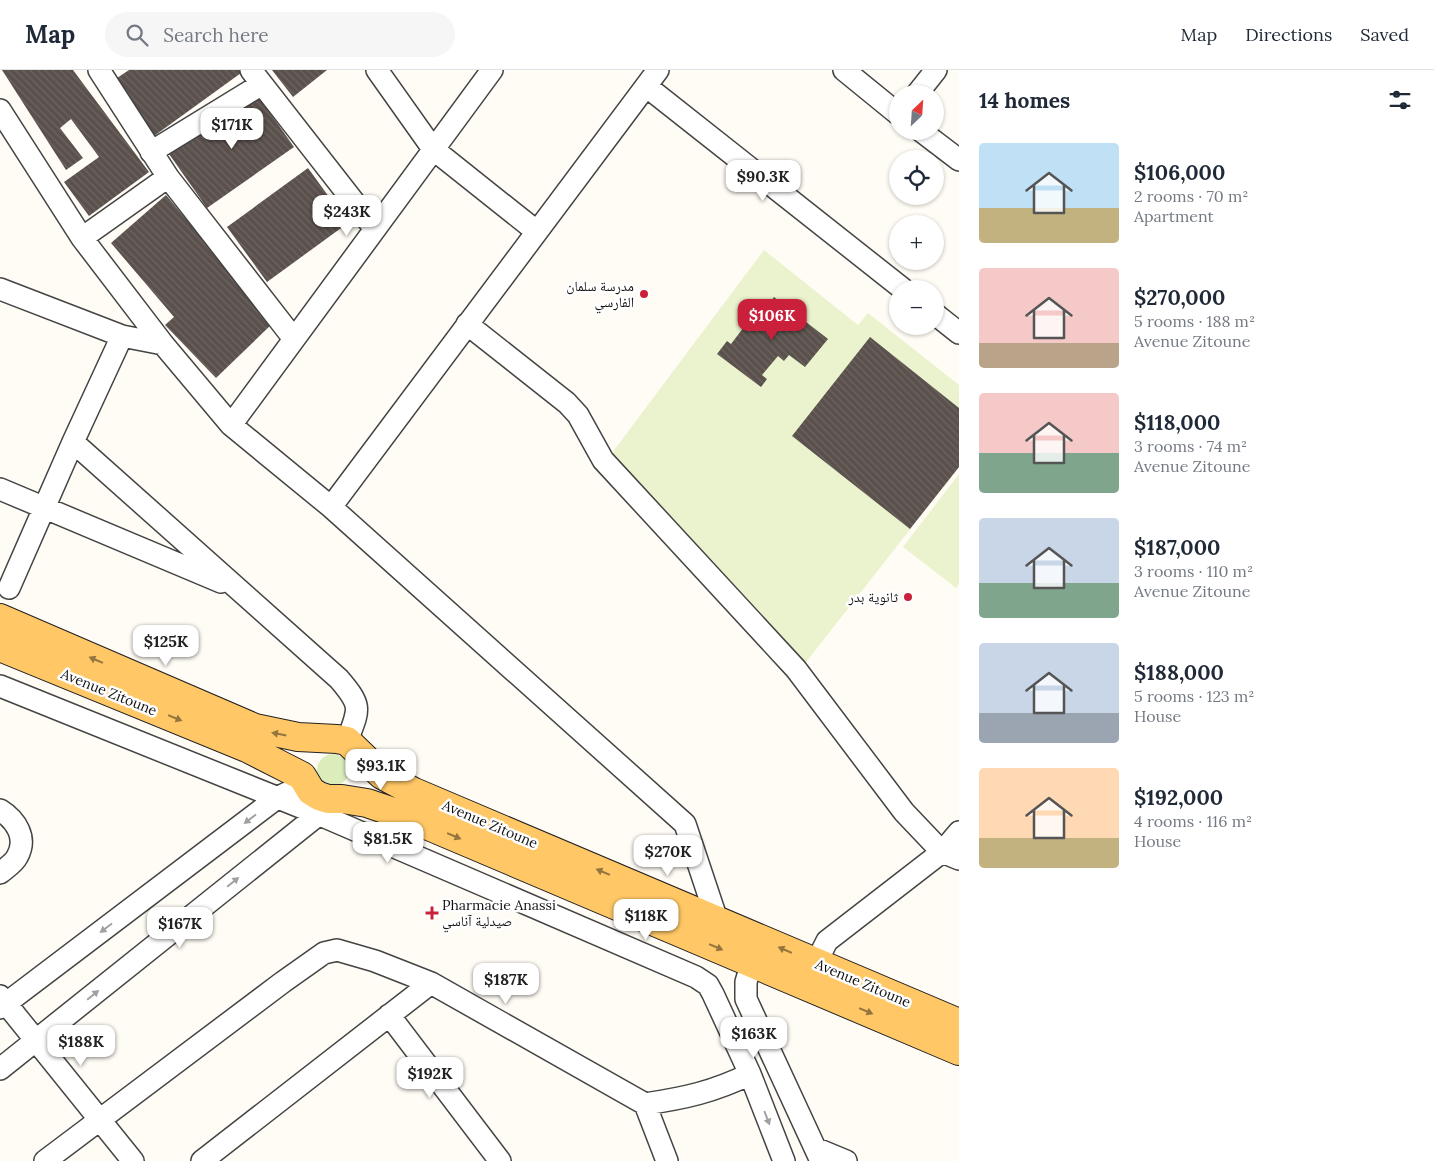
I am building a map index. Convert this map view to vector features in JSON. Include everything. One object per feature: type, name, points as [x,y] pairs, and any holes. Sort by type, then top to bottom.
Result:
[{"type":"main road","name":"Avenue Zitoune","points":[[0,618],[255,728],[345,746],[382,774],[414,792],[959,1023]]},
{"type":"main road","name":"Avenue Zitoune","points":[[0,647],[247,748],[304,780],[311,791],[328,799],[332,804],[367,803],[405,816],[959,1051]]},
{"type":"main road","points":[[304,780],[303,760],[307,752],[319,742],[345,746],[364,767],[363,777],[359,787],[351,795],[332,804]]},
{"type":"street","points":[[99,70],[168,177],[294,339]]},
{"type":"street","points":[[377,70],[434,150],[536,231]]},
{"type":"street","points":[[231,425],[492,70]]},
{"type":"street","points":[[844,70],[889,107]]},
{"type":"street","points":[[924,85],[936,70]]},
{"type":"street","points":[[152,152],[256,77],[375,229]]},
{"type":"street","points":[[330,507],[652,78],[892,280]]},
{"type":"street","points":[[0,110],[82,238],[163,344],[231,425],[330,507],[684,824],[717,920]]},
{"type":"street","points":[[933,140],[959,160]]},
{"type":"street","points":[[82,238],[168,177]]},
{"type":"street","points":[[0,289],[122,336],[163,344]]},
{"type":"street","points":[[944,321],[959,333]]},
{"type":"street","points":[[467,324],[567,402],[578,415],[603,460],[796,669],[904,812],[950,856]]},
{"type":"street","points":[[10,588],[73,442],[122,336]]},
{"type":"street","points":[[73,442],[339,679],[357,705],[356,718],[345,746]]},
{"type":"street","points":[[0,489],[238,590]]},
{"type":"street","points":[[0,686],[277,798],[332,804],[696,977],[708,985],[713,994],[750,1074],[784,1161]]},
{"type":"street","points":[[132,1161],[37,1041],[2,1002],[304,780]]},
{"type":"street","points":[[0,1069],[332,804]]},
{"type":"street","points":[[0,810],[17,824],[21,840],[17,858],[0,873]]},
{"type":"street","points":[[816,963],[826,941],[950,856],[959,832]]},
{"type":"street","points":[[45,1161],[282,982],[324,953],[339,950],[430,983],[645,1104],[682,1099],[724,1087],[750,1074]]},
{"type":"street","points":[[752,962],[746,982],[746,999],[819,1155],[846,1161]]},
{"type":"street","points":[[202,1161],[430,983]]},
{"type":"street","points":[[389,1015],[500,1161]]},
{"type":"street","points":[[645,1104],[667,1161]]},
{"type":"green space","points":[[764,250],[858,325],[868,313],[889,330],[889,335],[896,335],[959,385],[959,467],[803,666],[609,457]]},
{"type":"green space","points":[[959,474],[959,584],[956,588],[903,547]]},
{"type":"green space","points":[[333,754],[344,759],[349,770],[344,781],[333,786],[322,781],[317,770],[322,759]]},
{"type":"building","points":[[2,70],[73,70],[149,172],[89,216],[64,182],[99,157],[71,119],[60,128],[83,158],[66,170]]},
{"type":"building","points":[[129,70],[239,70],[241,73],[154,136],[114,80]]},
{"type":"building","points":[[272,70],[327,70],[293,97]]},
{"type":"building","points":[[256,93],[294,147],[207,208],[169,154]]},
{"type":"building","points":[[308,168],[348,223],[267,282],[227,227]]},
{"type":"building","points":[[166,195],[273,323],[216,378],[165,325],[174,317],[111,243]]},
{"type":"building","points":[[774,297],[828,339],[805,367],[789,355],[784,361],[778,356],[762,375],[767,379],[761,387],[717,354],[727,341],[731,344],[760,306],[765,309]]},
{"type":"building","points":[[870,337],[959,408],[959,467],[910,529],[792,436]]},
{"type":"place","name":"مدرسة سلمان الفارسي","points":[[644,294]]},
{"type":"place","name":"ثانوية بدر","points":[[908,597]]},
{"type":"place","name":"Pharmacie Anassi صيدلية آناسي","points":[[432,913]]}]
